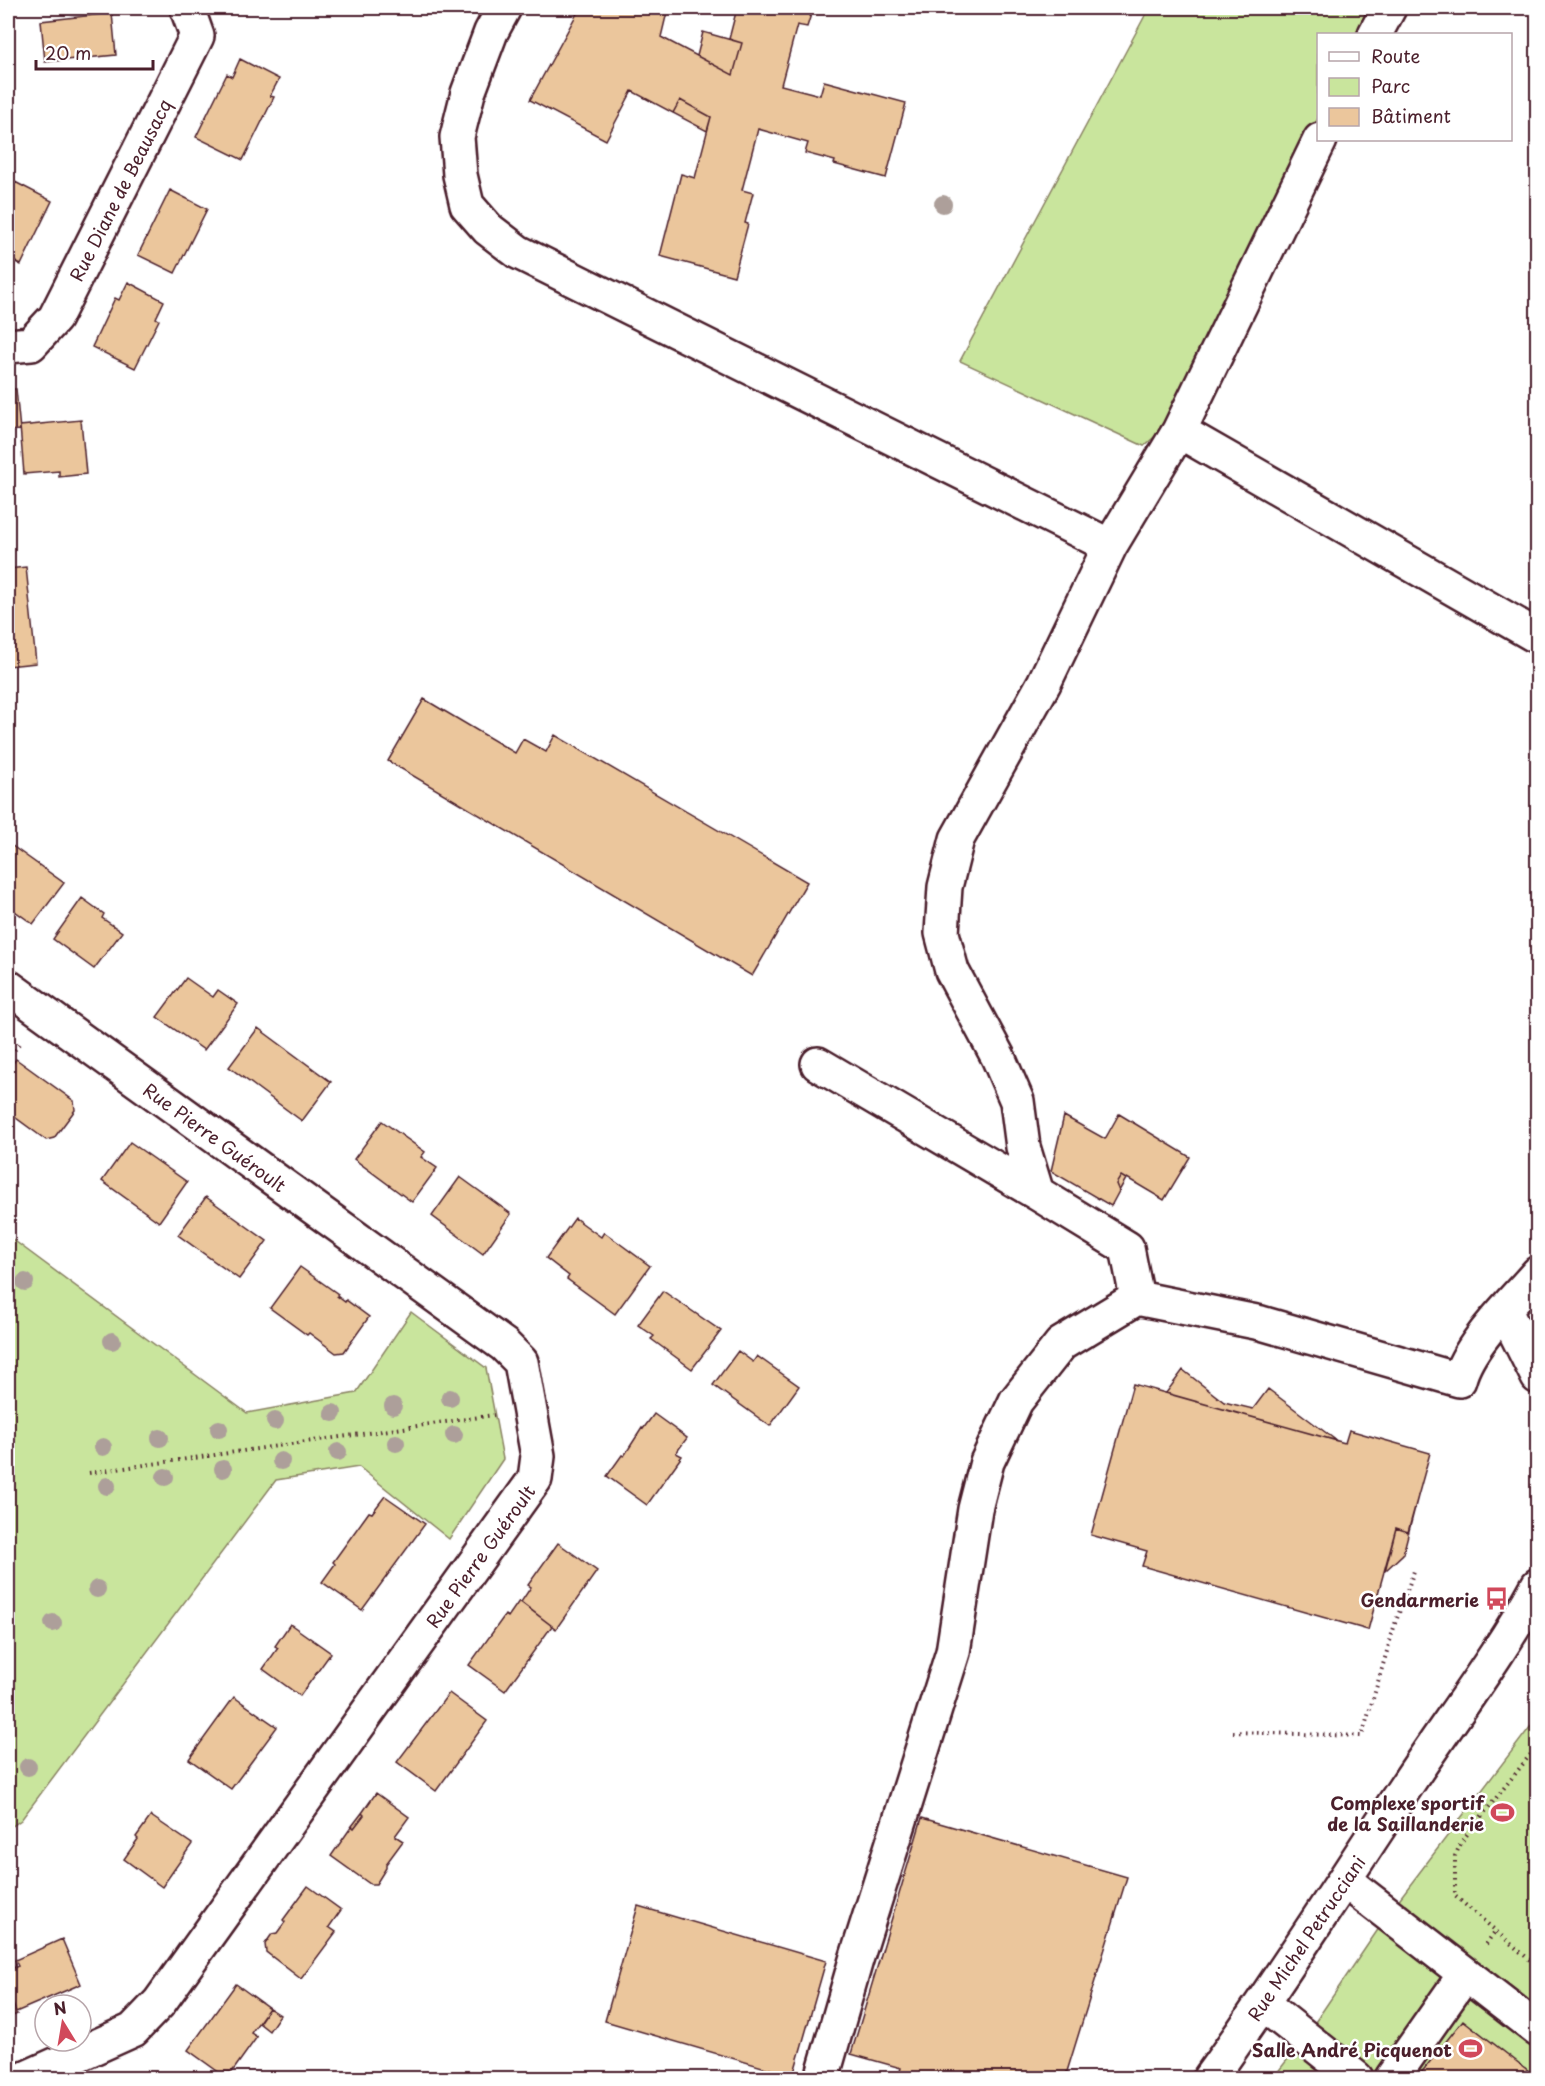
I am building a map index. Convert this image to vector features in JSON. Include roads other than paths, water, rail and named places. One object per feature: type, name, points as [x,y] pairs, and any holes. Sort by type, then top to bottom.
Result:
[{"type":"street","name":"Rue Diane de Beausacq","points":[[8,346],[32,344],[55,318],[197,36],[187,8]]},
{"type":"street","points":[[504,8],[491,32],[468,93],[457,137],[460,175],[466,205],[488,229],[518,252],[1110,546]]},
{"type":"street","points":[[1376,33],[1389,8]]},
{"type":"street","points":[[1037,1192],[1023,1147],[1017,1101],[998,1057],[952,971],[942,933],[945,887],[957,839],[1044,683],[1110,546],[1179,430],[1320,141]]},
{"type":"street","points":[[1179,430],[1538,638]]},
{"type":"street","name":"Rue Pierre Guéroult","points":[[8,987],[504,1345],[520,1362],[538,1456],[535,1479],[159,2003],[133,2030],[26,2079]]},
{"type":"street","points":[[818,1064],[1037,1192],[1127,1248],[1137,1298]]},
{"type":"street","points":[[822,2079],[856,1960],[953,1652],[975,1509],[987,1462],[1016,1401],[1061,1344],[1137,1298],[1261,1323],[1459,1380],[1463,1364],[1474,1347],[1538,1273]]},
{"type":"street","points":[[1505,1311],[1538,1377]]},
{"type":"street","name":"Rue Michel Petrucciani","points":[[1210,2079],[1263,2004],[1520,1617],[1538,1585]]},
{"type":"street","points":[[1344,1880],[1538,2030]]},
{"type":"street","points":[[1392,2079],[1465,1974]]},
{"type":"street","points":[[1263,2004],[1356,2079]]},
{"type":"place","name":"Gendarmerie","points":[[1497,1599]]},
{"type":"place","name":"Complexe sportif de la Saillanderie","points":[[1502,1812]]},
{"type":"place","name":"Salle André Picquenot","points":[[1470,2049]]}]
